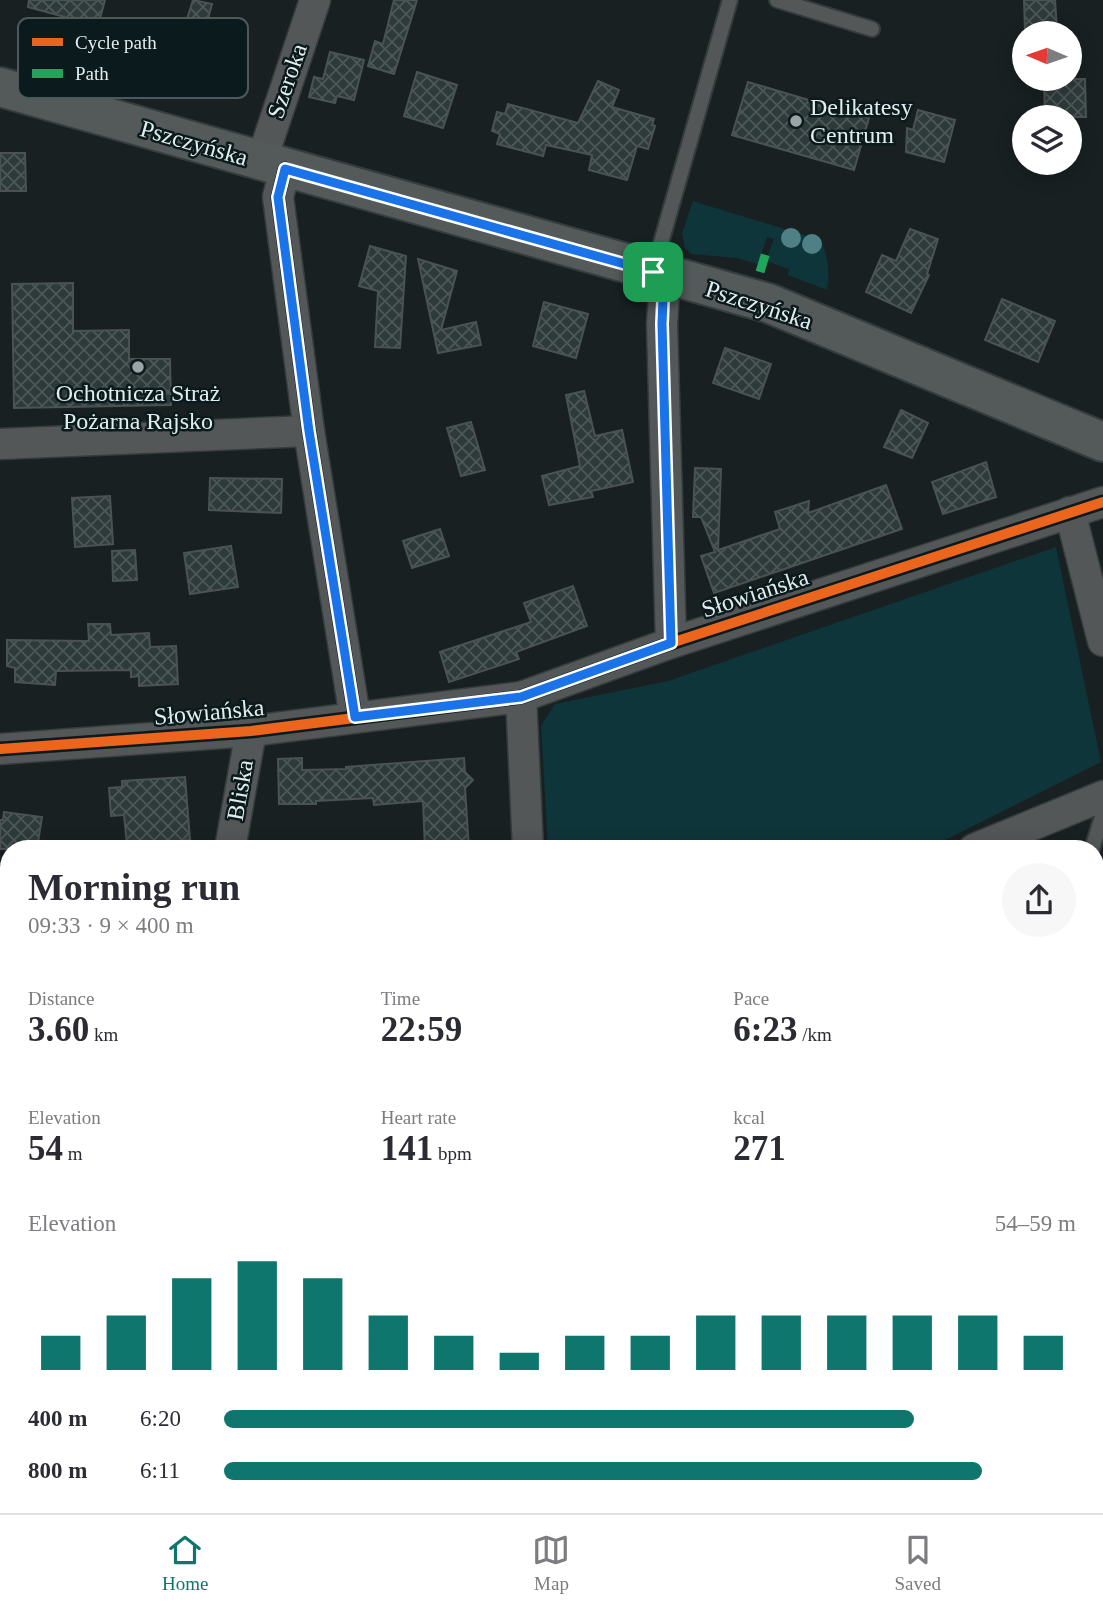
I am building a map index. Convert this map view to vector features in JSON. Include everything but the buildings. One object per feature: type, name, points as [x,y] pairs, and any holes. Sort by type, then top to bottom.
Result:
[{"type":"main road","name":"Pszczyńska","points":[[0,87],[18,92]]},
{"type":"main road","name":"Pszczyńska","points":[[38,98],[768,303],[1100,431]]},
{"type":"street","name":"Szeroka","points":[[315,0],[273,165],[309,431],[355,717]]},
{"type":"street","points":[[659,274],[671,643]]},
{"type":"street","points":[[0,444],[309,431]]},
{"type":"street","name":"Słowiańska","points":[[0,749],[251,731],[521,697],[671,643],[1103,502]]},
{"type":"street","points":[[1070,512],[1103,641]]},
{"type":"street","points":[[521,697],[528,840]]},
{"type":"street","name":"Bliska","points":[[232,840],[251,731]]},
{"type":"street","points":[[996,840],[1103,796]]},
{"type":"lane","points":[[659,274],[730,0]]},
{"type":"lane","points":[[777,0],[872,29]]},
{"type":"lane","points":[[1095,840],[1103,814]]},
{"type":"shaded area","points":[[693,201],[821,240],[828,265],[827,290],[788,275],[789,269],[766,261],[774,239],[767,237],[758,264],[737,258],[691,254],[685,248],[682,233]]},
{"type":"shaded area","points":[[1056,547],[1101,762],[945,840],[547,840],[541,726],[555,704],[668,681]]},
{"type":"marked path","points":[[760,272],[767,249]]},
{"type":"cycle path","points":[[285,169],[278,197],[309,431],[355,717]]},
{"type":"cycle path","points":[[0,749],[251,731],[521,697],[671,643],[1103,502]]},
{"type":"place","name":"Delikatesy Centrum","points":[[796,121]]},
{"type":"place","name":"Ochotnicza Straż Pożarna Rajsko","points":[[138,367]]},
{"type":"route","points":[[285,169],[653,272],[664,275],[662,324],[671,643],[521,697],[355,717],[309,431],[278,197],[285,169]]}]
